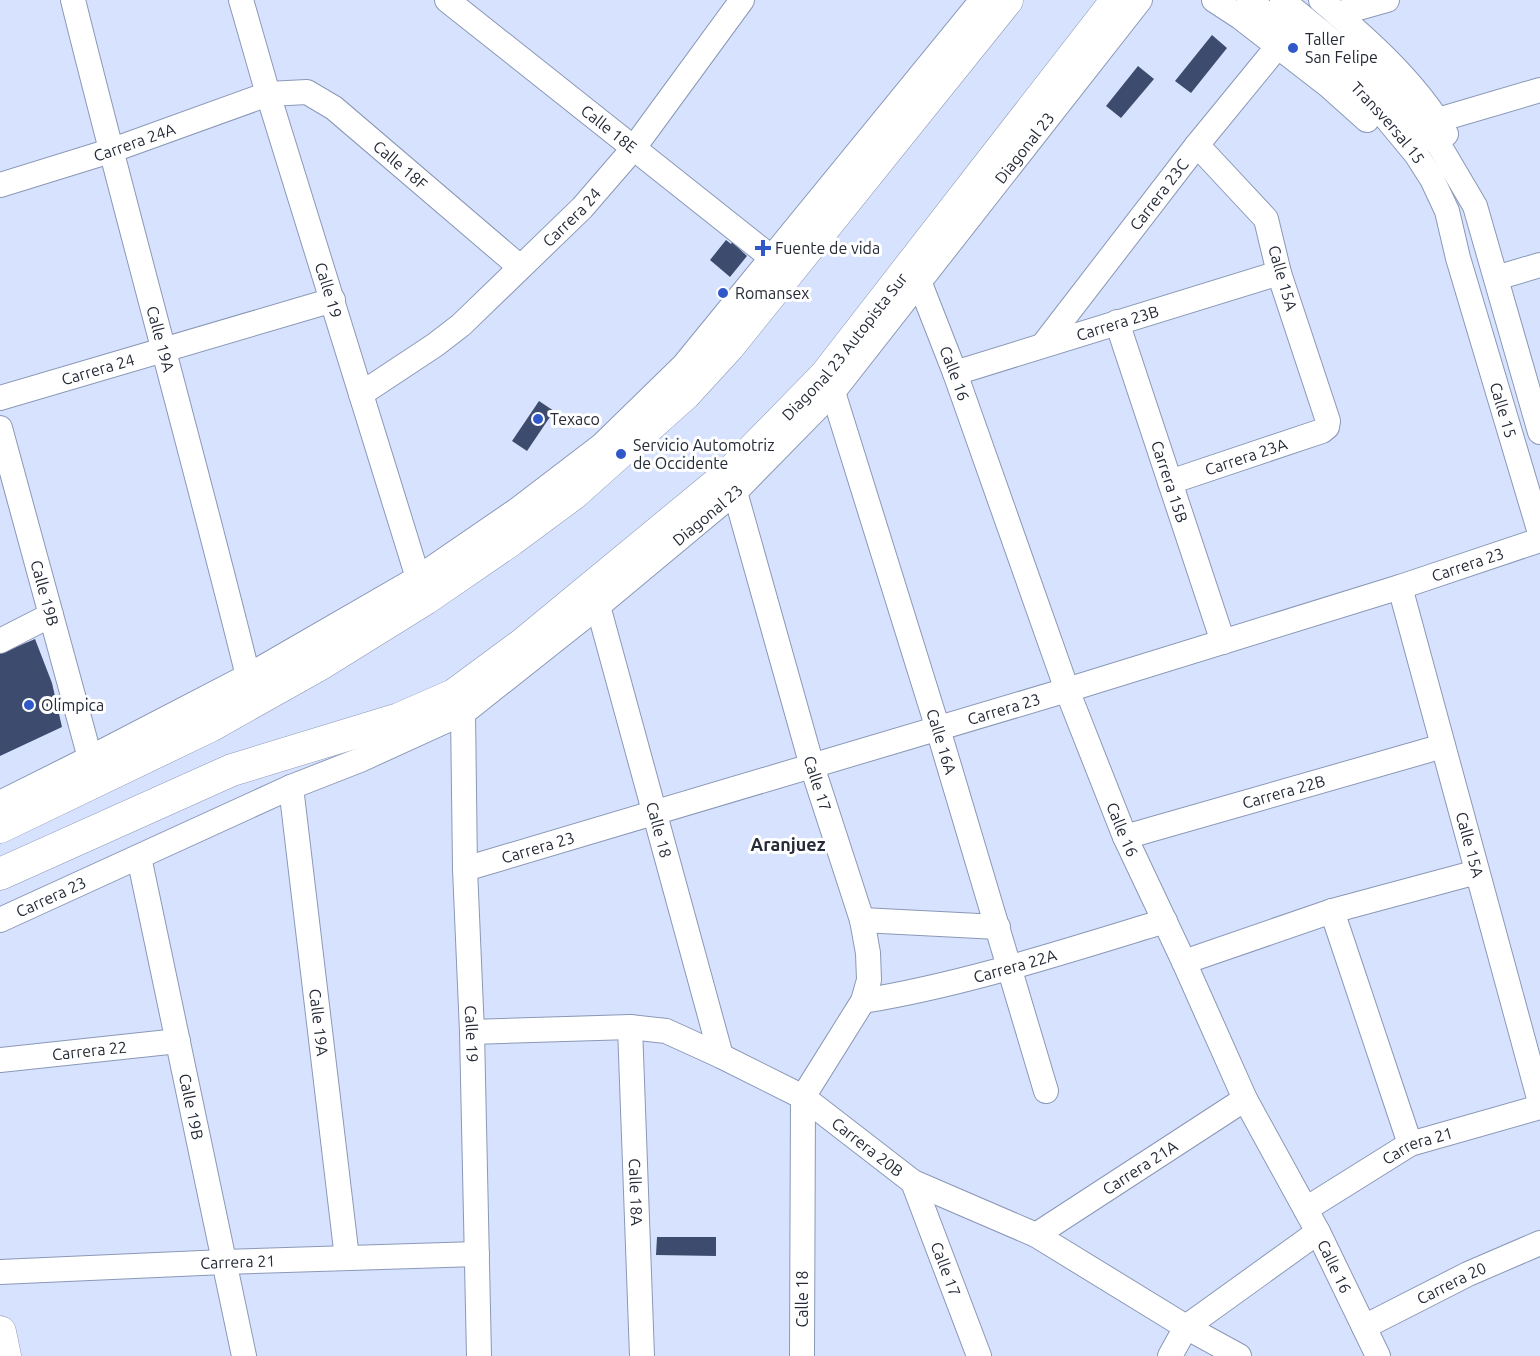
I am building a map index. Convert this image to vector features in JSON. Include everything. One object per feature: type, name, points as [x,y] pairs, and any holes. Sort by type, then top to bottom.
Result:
[{"type":"main road","points":[[0,827],[210,726],[322,663],[422,588],[511,540],[573,494],[684,394],[729,346],[1007,0]]},
{"type":"main road","name":"Diagonal 23 Autopista Sur","points":[[0,874],[232,770],[399,719],[458,704],[523,644],[728,475],[825,376],[1136,2]]},
{"type":"main road","points":[[729,346],[743,295]]},
{"type":"main road","points":[[684,364],[729,346]]},
{"type":"main road","points":[[0,1332],[5,1356]]},
{"type":"street","name":"Calle 19A","points":[[74,0],[110,150],[248,676]]},
{"type":"street","name":"Calle 19","points":[[241,0],[268,94],[422,588]]},
{"type":"street","name":"Calle 18E","points":[[447,0],[772,258]]},
{"type":"street","points":[[0,802],[90,759],[422,588],[517,510],[602,445],[684,364],[743,295],[982,0]]},
{"type":"street","points":[[1214,0],[1278,46],[1344,99],[1380,133],[1422,187],[1436,210],[1458,258]]},
{"type":"street","name":"Transversal 15","points":[[1249,0],[1351,81],[1388,119],[1416,154],[1432,179],[1447,211],[1467,286]]},
{"type":"street","name":"Transversal 15","points":[[1282,0],[1387,86],[1439,145],[1475,206],[1496,278]]},
{"type":"street","points":[[1329,7],[1387,0]]},
{"type":"street","name":"Diagonal 23","points":[[458,704],[598,606],[735,492],[833,392],[1136,2]]},
{"type":"street","name":"Carrera 24","points":[[362,394],[461,325],[582,208],[633,149],[734,3]]},
{"type":"street","points":[[1329,7],[1405,79],[1438,120],[1449,140],[1475,206]]},
{"type":"street","name":"Carrera 23C","points":[[1043,345],[1197,146],[1278,46]]},
{"type":"street","points":[[1438,120],[1540,90]]},
{"type":"street","name":"Calle 18F","points":[[268,94],[307,92],[334,108],[520,267]]},
{"type":"street","name":"Carrera 24A","points":[[0,185],[110,150],[268,94]]},
{"type":"street","name":"Calle 15A","points":[[1197,146],[1266,219],[1279,273],[1328,421],[1327,427],[1322,431]]},
{"type":"street","points":[[1496,278],[1540,265]]},
{"type":"street","name":"Carrera 23B","points":[[955,373],[1279,273]]},
{"type":"street","name":"Calle 15","points":[[1496,278],[1540,432]]},
{"type":"street","name":"Calle 16","points":[[919,281],[955,373],[1067,690],[1125,837],[1245,1099],[1318,1232],[1378,1356]]},
{"type":"street","name":"Calle 15","points":[[1467,286],[1540,533]]},
{"type":"street","name":"Carrera 24","points":[[0,398],[333,300]]},
{"type":"street","name":"Carrera 15B","points":[[1117,322],[1223,642]]},
{"type":"street","name":"Calle 16A","points":[[833,392],[938,729],[1046,1091]]},
{"type":"street","name":"Calle 19B","points":[[0,428],[90,759]]},
{"type":"street","name":"Carrera 23A","points":[[1170,482],[1322,431]]},
{"type":"street","name":"Calle 17","points":[[735,492],[812,766],[862,920],[868,962],[869,980],[863,1001],[803,1097]]},
{"type":"street","name":"Carrera 23","points":[[465,869],[1067,690],[1400,587],[1540,540]]},
{"type":"street","name":"Calle 15A","points":[[1400,587],[1540,1102]]},
{"type":"street","name":"Calle 18","points":[[598,606],[721,1056]]},
{"type":"street","points":[[0,641],[51,615]]},
{"type":"street","name":"Calle 19","points":[[458,704],[472,1032],[479,1356]]},
{"type":"street","name":"Carrera 23","points":[[0,920],[291,787],[360,760],[458,704]]},
{"type":"street","name":"Carrera 22B","points":[[1125,837],[1443,746]]},
{"type":"street","name":"Calle 19A","points":[[291,787],[347,1257]]},
{"type":"street","name":"Calle 19B","points":[[139,856],[244,1356]]},
{"type":"street","points":[[1184,962],[1332,911],[1477,872]]},
{"type":"street","points":[[1332,911],[1410,1144]]},
{"type":"street","points":[[862,920],[998,927]]},
{"type":"street","name":"Carrera 22A","points":[[863,1001],[902,994],[1010,967],[1165,921]]},
{"type":"street","name":"Carrera 20B","points":[[472,1032],[630,1027],[666,1031],[803,1097],[913,1182],[1036,1235],[1186,1327],[1239,1356]]},
{"type":"street","name":"Calle 18A","points":[[630,1027],[642,1356]]},
{"type":"street","name":"Carrera 22","points":[[0,1060],[178,1041]]},
{"type":"street","name":"Calle 18","points":[[802,1356],[803,1097]]},
{"type":"street","name":"Carrera 21A","points":[[1036,1235],[1245,1099]]},
{"type":"street","name":"Carrera 21","points":[[1306,1209],[1410,1144],[1540,1107]]},
{"type":"street","name":"Calle 17","points":[[913,1182],[979,1356]]},
{"type":"street","points":[[1170,1356],[1186,1327],[1318,1232]]},
{"type":"street","name":"Carrera 20","points":[[1364,1327],[1468,1274],[1540,1243]]},
{"type":"street","name":"Carrera 21","points":[[0,1272],[347,1257],[477,1254]]},
{"type":"building","points":[[1212,35],[1227,48],[1191,93],[1175,81]]},
{"type":"building","points":[[1138,66],[1154,79],[1121,118],[1106,106]]},
{"type":"building","points":[[726,240],[731,244],[732,242],[747,256],[730,277],[710,260]]},
{"type":"building","name":"Texaco","points":[[539,401],[554,411],[527,451],[512,441]]},
{"type":"building","name":"Olimpica","points":[[35,639],[52,683],[62,727],[0,756],[0,654]]},
{"type":"building","points":[[657,1237],[716,1237],[716,1256],[656,1255]]},
{"type":"place","name":"Taller San Felipe","points":[[1293,48]]},
{"type":"place","name":"Fuente de vida","points":[[763,248]]},
{"type":"place","name":"Romansex","points":[[723,293]]},
{"type":"place","name":"Texaco","points":[[538,419]]},
{"type":"place","name":"Servicio Automotriz de Occidente","points":[[621,454]]},
{"type":"place","name":"Olimpica","points":[[29,705]]},
{"type":"district","name":"Aranjuez","points":[[788,845]]}]
